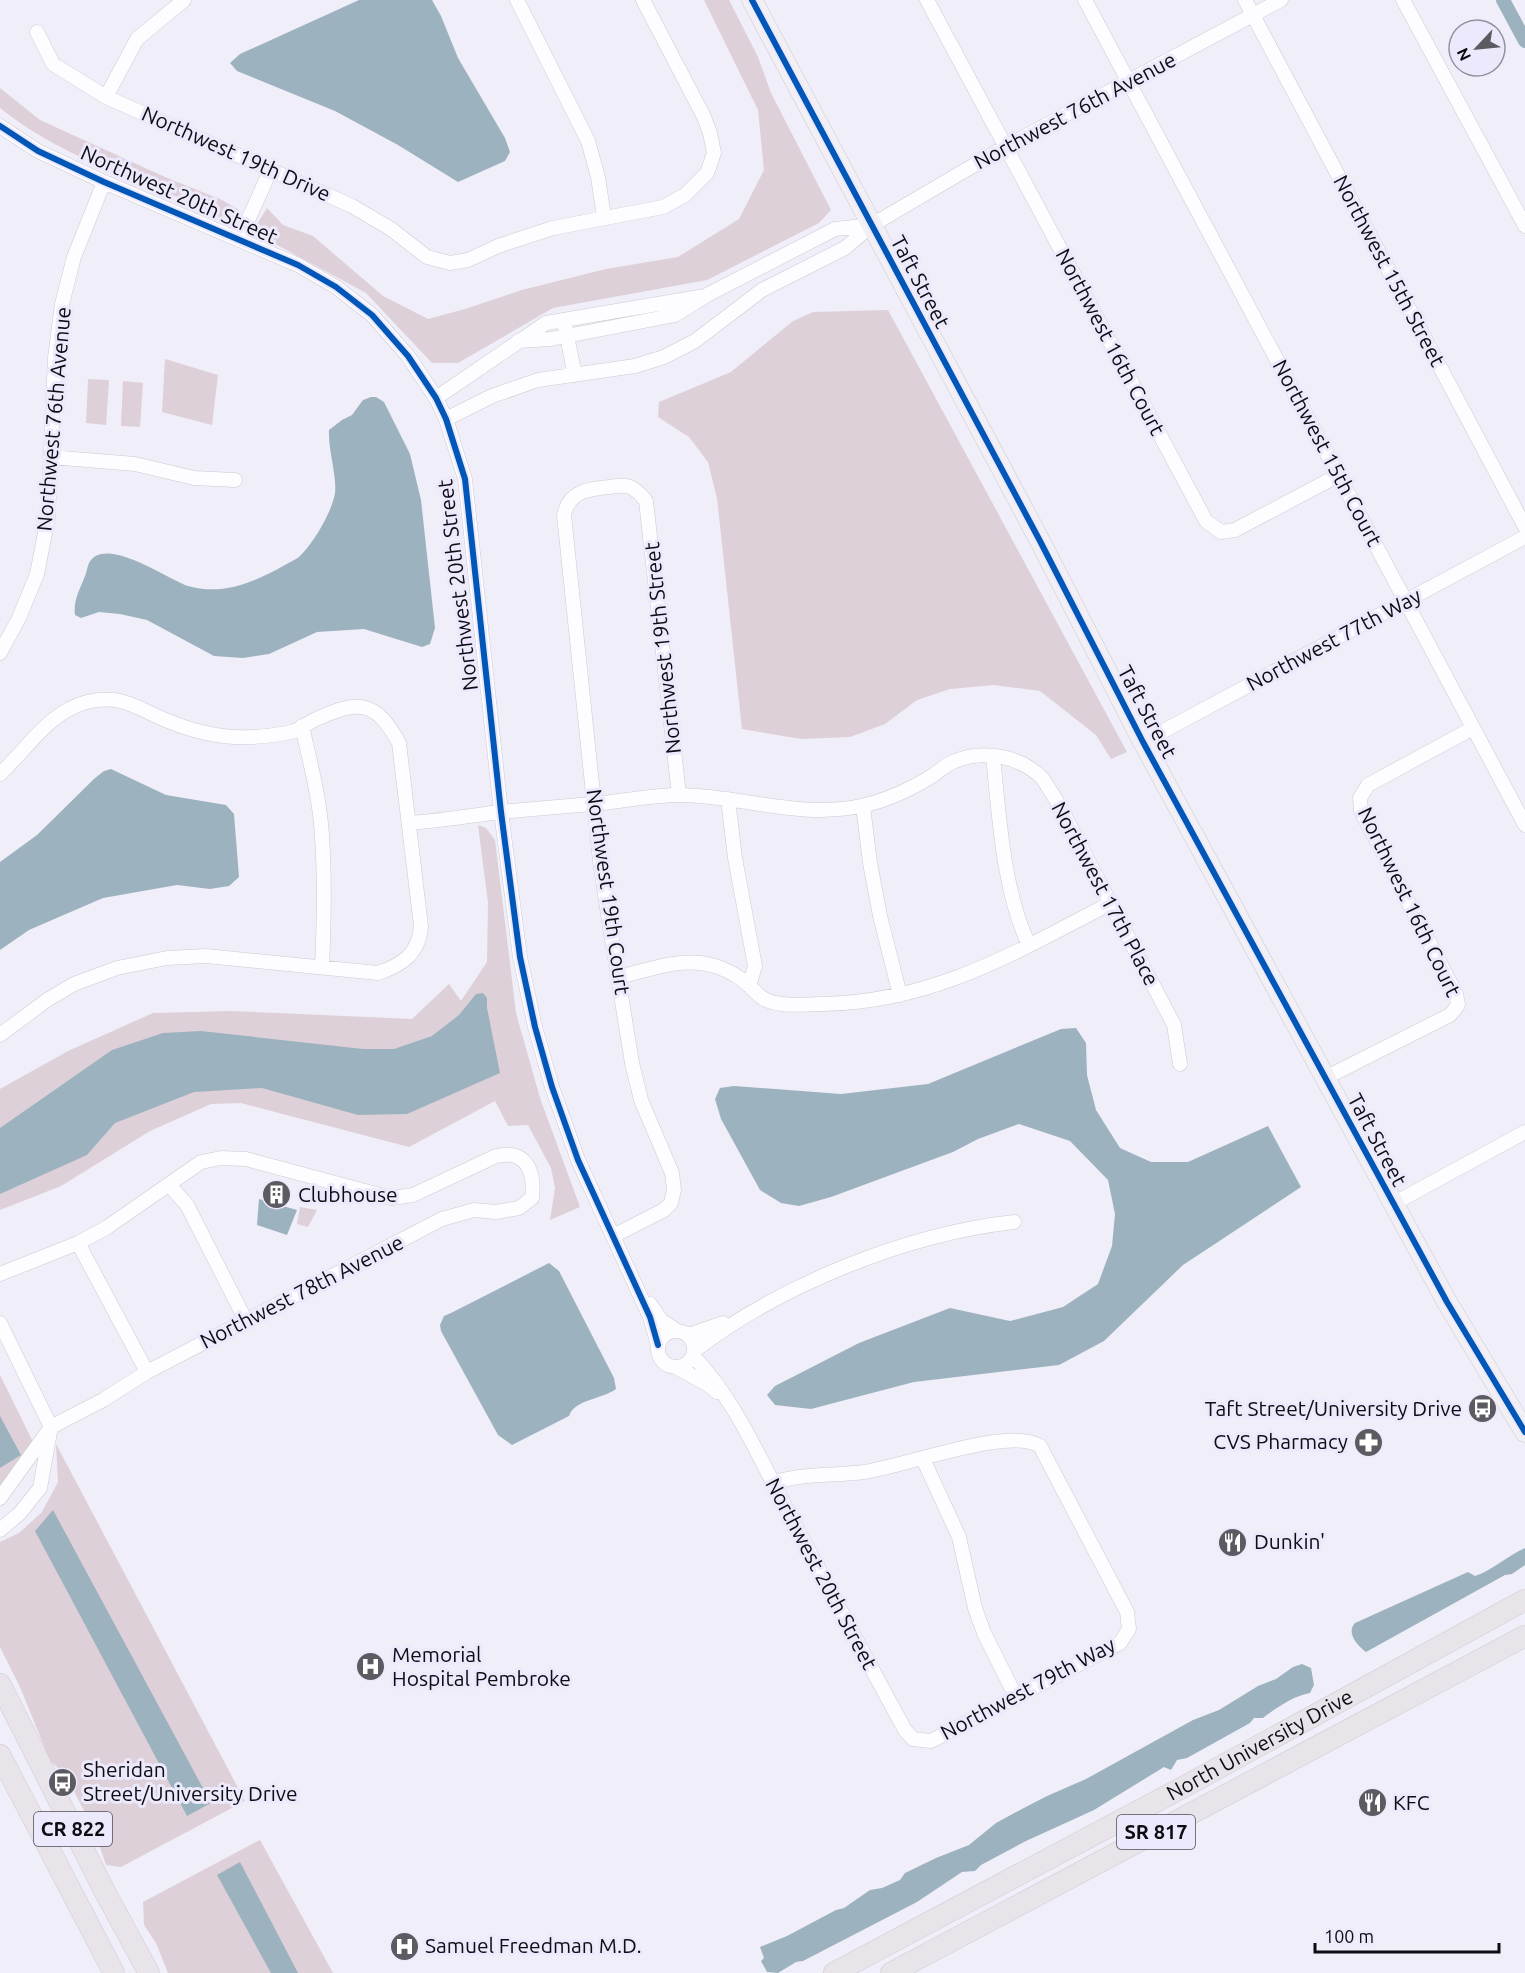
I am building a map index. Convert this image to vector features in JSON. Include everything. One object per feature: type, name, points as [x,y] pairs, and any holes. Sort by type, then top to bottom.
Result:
[{"type":"main road","name":"North University Drive","points":[[834,1973],[1189,1784],[1525,1600]]},
{"type":"main road","name":"North University Drive","points":[[891,1973],[1525,1636]]},
{"type":"main road","name":"CR 822","points":[[0,1684],[106,1894],[149,1973]]},
{"type":"main road","name":"CR 822","points":[[0,1755],[114,1973]]},
{"type":"street","points":[[106,97],[137,39],[184,0]]},
{"type":"street","points":[[517,0],[588,141],[598,177],[604,217],[663,207],[685,195],[707,173],[714,153],[710,133],[643,0]]},
{"type":"street","name":"Taft Street","points":[[752,0],[1029,520],[1143,742],[1447,1302],[1525,1432]]},
{"type":"street","name":"Northwest 16th Court","points":[[927,0],[1206,520],[1221,532],[1235,530],[1339,476]]},
{"type":"street","name":"Northwest 15th Court","points":[[1085,0],[1525,825]]},
{"type":"street","name":"Northwest 15th Street","points":[[1245,0],[1525,527]]},
{"type":"street","name":"Northwest 76th Avenue","points":[[446,419],[504,392],[538,381],[635,366],[664,357],[695,341],[762,290],[845,248],[872,225],[1005,147],[1281,0]]},
{"type":"street","points":[[1403,0],[1525,226]]},
{"type":"street","name":"Northwest 19th Drive","points":[[37,32],[53,64],[106,97],[352,206],[391,229],[428,257],[450,262],[468,260],[498,246],[553,228],[604,217]]},
{"type":"street","name":"Northwest 20th Street","points":[[0,126],[38,151],[104,182],[298,265],[336,287],[372,315],[408,356],[436,398],[446,419],[465,479],[501,812],[520,957],[535,1028],[552,1088],[578,1160],[650,1317],[658,1346]]},
{"type":"street","points":[[239,240],[271,169]]},
{"type":"street","name":"Northwest 76th Avenue","points":[[0,653],[19,618],[37,574],[48,518],[55,358],[62,304],[74,257],[104,182]]},
{"type":"street","name":"Northwest 76th Avenue","points":[[518,341],[551,339],[675,315],[707,295],[835,229],[872,225]]},
{"type":"street","name":"Northwest 76th Avenue","points":[[436,398],[546,323],[707,295]]},
{"type":"street","points":[[564,320],[575,375]]},
{"type":"street","points":[[50,457],[135,464],[194,478],[235,480]]},
{"type":"street","name":"Northwest 19th Court","points":[[612,1236],[664,1210],[671,1203],[674,1190],[672,1173],[641,1100],[632,1063],[606,901],[564,515],[566,506],[578,493],[588,489],[630,486],[646,501]]},
{"type":"street","name":"Northwest 19th Street","points":[[646,501],[679,795]]},
{"type":"street","name":"Northwest 77th Way","points":[[1143,742],[1525,537]]},
{"type":"street","points":[[0,774],[50,722],[68,708],[87,702],[113,699],[135,705],[168,721],[210,735],[252,737],[293,731],[332,712],[351,707],[371,709],[387,722],[399,743],[421,926],[420,940],[409,956],[398,966],[378,973],[206,956],[167,958],[117,968],[75,984],[47,1000],[0,1035]]},
{"type":"street","points":[[303,726],[315,783],[322,835],[324,917],[322,967]]},
{"type":"street","name":"Northwest 16th Court","points":[[1325,1078],[1450,1015],[1458,1005],[1456,994],[1361,812],[1360,798],[1368,785],[1473,728]]},
{"type":"street","name":"Northwest 17th Place","points":[[409,823],[679,795],[728,799],[792,810],[830,811],[863,806],[898,794],[952,762],[967,756],[993,756],[1022,762],[1043,778],[1112,903],[1174,1025],[1180,1064]]},
{"type":"street","points":[[993,756],[999,816],[1011,892],[1022,932],[1029,945]]},
{"type":"street","points":[[728,799],[735,858],[755,966],[748,986]]},
{"type":"street","points":[[863,806],[878,905],[900,995]]},
{"type":"street","points":[[619,977],[675,962],[691,962],[714,965],[741,979],[762,1000],[782,1005],[844,1004],[900,995],[936,986],[972,973],[1112,903]]},
{"type":"street","points":[[1393,1204],[1525,1132]]},
{"type":"street","name":"Northwest 78th Avenue","points":[[0,1498],[51,1427],[103,1400],[147,1372],[442,1219],[474,1210],[496,1212],[519,1208],[532,1198],[534,1183],[529,1167],[510,1153],[503,1154],[413,1195],[391,1198],[246,1159],[222,1158],[201,1162],[169,1185]]},
{"type":"street","points":[[0,1274],[78,1243],[115,1222],[169,1185],[187,1205],[246,1321]]},
{"type":"street","points":[[748,1314],[682,1333],[664,1335],[658,1346],[660,1358],[676,1367],[685,1364],[693,1353],[713,1336],[748,1314],[821,1278],[879,1253],[976,1226],[1014,1222]]},
{"type":"street","points":[[78,1243],[147,1372]]},
{"type":"street","name":"Northwest 20th Street","points":[[630,1275],[662,1320],[682,1333]]},
{"type":"street","points":[[0,1323],[51,1427],[40,1488],[20,1513],[0,1530]]},
{"type":"street","points":[[682,1333],[692,1340],[693,1353]]},
{"type":"street","name":"Northwest 20th Street","points":[[693,1353],[717,1383],[773,1483],[904,1731],[913,1739],[923,1741]]},
{"type":"street","name":"Northwest 20th Street","points":[[676,1367],[707,1384],[726,1399]]},
{"type":"street","name":"Northwest 79th Way","points":[[923,1459],[983,1443],[1023,1441],[1033,1442],[1040,1446],[1127,1612],[1129,1629],[1120,1643],[931,1741],[923,1741]]},
{"type":"street","points":[[773,1483],[787,1478],[828,1477],[867,1472],[923,1459],[959,1538],[975,1608],[984,1633],[1016,1696]]},
{"type":"shaded area","points":[[704,0],[729,0],[758,57],[771,93],[831,210],[819,223],[707,280],[553,308],[458,363],[432,363],[366,293],[266,239],[256,226],[267,208],[283,225],[313,236],[383,296],[428,319],[522,290],[606,269],[678,257],[739,219],[764,170],[758,110]]},
{"type":"shaded area","points":[[0,88],[40,120],[165,177],[222,200],[239,210],[222,219],[196,205],[72,153],[35,133],[0,108]]},
{"type":"shaded area","points":[[888,310],[1127,752],[1111,759],[1096,735],[1040,691],[994,685],[950,689],[917,700],[885,724],[850,737],[801,739],[742,729],[717,498],[708,462],[689,437],[658,417],[659,402],[731,372],[793,321],[813,312]]},
{"type":"shaded area","points":[[165,359],[218,375],[212,425],[162,412]]},
{"type":"shaded area","points":[[88,379],[109,380],[106,425],[86,423]]},
{"type":"shaded area","points":[[123,381],[143,383],[140,427],[121,426]]},
{"type":"shaded area","points":[[478,825],[486,828],[495,840],[516,1013],[540,1098],[580,1207],[550,1220],[555,1188],[551,1168],[528,1125],[508,1126],[495,1101],[409,1147],[241,1103],[211,1104],[150,1131],[61,1186],[0,1210],[0,1089],[68,1051],[153,1013],[231,1011],[412,1019],[449,984],[461,1001],[487,962],[488,903]]},
{"type":"shaded area","points":[[300,1207],[317,1210],[308,1227],[297,1224]]},
{"type":"shaded area","points":[[0,1375],[34,1444],[0,1491]]},
{"type":"shaded area","points":[[56,1444],[245,1801],[121,1867],[106,1865],[94,1830],[65,1774],[50,1761],[20,1687],[0,1647],[0,1542],[19,1533],[42,1512],[58,1482]]},
{"type":"shaded area","points":[[260,1840],[333,1973],[168,1973],[156,1943],[144,1925],[143,1902]]},
{"type":"water","points":[[359,0],[432,0],[458,58],[505,138],[510,152],[505,161],[458,182],[398,145],[335,111],[237,71],[230,63],[240,54]]},
{"type":"water","points":[[371,397],[384,402],[410,454],[421,500],[435,628],[430,644],[422,647],[364,629],[317,632],[269,654],[243,658],[214,656],[147,620],[99,612],[81,618],[75,615],[76,600],[88,565],[97,555],[122,556],[188,586],[201,589],[238,586],[272,572],[299,557],[321,527],[335,493],[329,430],[352,415],[363,400]]},
{"type":"water","points":[[111,769],[166,795],[226,805],[234,814],[239,877],[229,886],[210,889],[177,885],[103,898],[29,930],[0,950],[0,862],[37,835],[95,778]]},
{"type":"water","points":[[483,993],[487,998],[500,1073],[407,1114],[358,1115],[262,1088],[194,1092],[115,1123],[87,1155],[0,1194],[0,1128],[112,1050],[163,1033],[201,1031],[363,1049],[394,1049],[432,1036],[459,1015],[476,994]]},
{"type":"water","points":[[1076,1028],[1086,1043],[1087,1075],[1096,1110],[1120,1148],[1151,1162],[1188,1162],[1268,1126],[1301,1187],[1183,1265],[1104,1341],[1059,1365],[914,1382],[811,1409],[775,1405],[767,1395],[775,1386],[859,1343],[950,1308],[1010,1321],[1063,1307],[1098,1284],[1112,1246],[1115,1214],[1108,1180],[1070,1141],[1019,1124],[978,1139],[953,1152],[831,1197],[799,1206],[781,1203],[760,1190],[721,1119],[715,1099],[720,1088],[734,1086],[841,1094],[928,1084],[1061,1029]]},
{"type":"water","points":[[259,1199],[297,1210],[287,1235],[257,1225]]},
{"type":"water","points":[[549,1263],[559,1271],[614,1378],[616,1389],[577,1406],[569,1416],[512,1445],[498,1435],[441,1331],[440,1325],[444,1316]]},
{"type":"water","points":[[0,1416],[21,1455],[0,1468]]},
{"type":"water","points":[[53,1510],[211,1803],[187,1816],[35,1531]]},
{"type":"water","points":[[1525,1548],[1525,1565],[1512,1574],[1505,1575],[1366,1652],[1354,1639],[1352,1631],[1355,1623],[1468,1572],[1475,1576],[1482,1573]]},
{"type":"water","points":[[1302,1664],[1311,1668],[1314,1685],[1310,1693],[1279,1706],[1263,1718],[1254,1718],[1250,1723],[1187,1758],[1177,1760],[1171,1770],[1164,1767],[1094,1810],[1026,1841],[981,1865],[975,1871],[962,1872],[917,1902],[803,1961],[796,1962],[778,1973],[767,1972],[761,1961],[764,1958],[760,1947],[844,1908],[870,1890],[882,1888],[900,1880],[905,1873],[969,1845],[996,1823],[1047,1796],[1086,1779],[1193,1720],[1219,1710],[1258,1686]]},
{"type":"water","points":[[240,1862],[298,1973],[271,1973],[217,1875]]},
{"type":"waterway","points":[[1503,0],[1525,41]]},
{"type":"cycle path","points":[[752,0],[1040,541],[1143,742],[1447,1302],[1525,1432]]},
{"type":"cycle path","points":[[0,126],[38,151],[104,182],[298,265],[336,287],[372,315],[408,356],[436,398],[446,419],[465,479],[501,812],[520,957],[535,1027],[552,1087],[578,1160],[650,1317],[658,1345]]},
{"type":"place","name":"Clubhouse","points":[[277,1195]]},
{"type":"place","name":"Taft Street/University Drive","points":[[1483,1409]]},
{"type":"place","name":"CVS Pharmacy","points":[[1369,1442]]},
{"type":"place","name":"Dunkin'","points":[[1233,1542]]},
{"type":"place","name":"Memorial Hospital Pembroke","points":[[371,1667]]},
{"type":"place","name":"Sheridan Street/University Drive","points":[[62,1782]]},
{"type":"place","name":"KFC","points":[[1372,1803]]},
{"type":"place","name":"Samuel Freedman M.D.","points":[[404,1946]]}]
